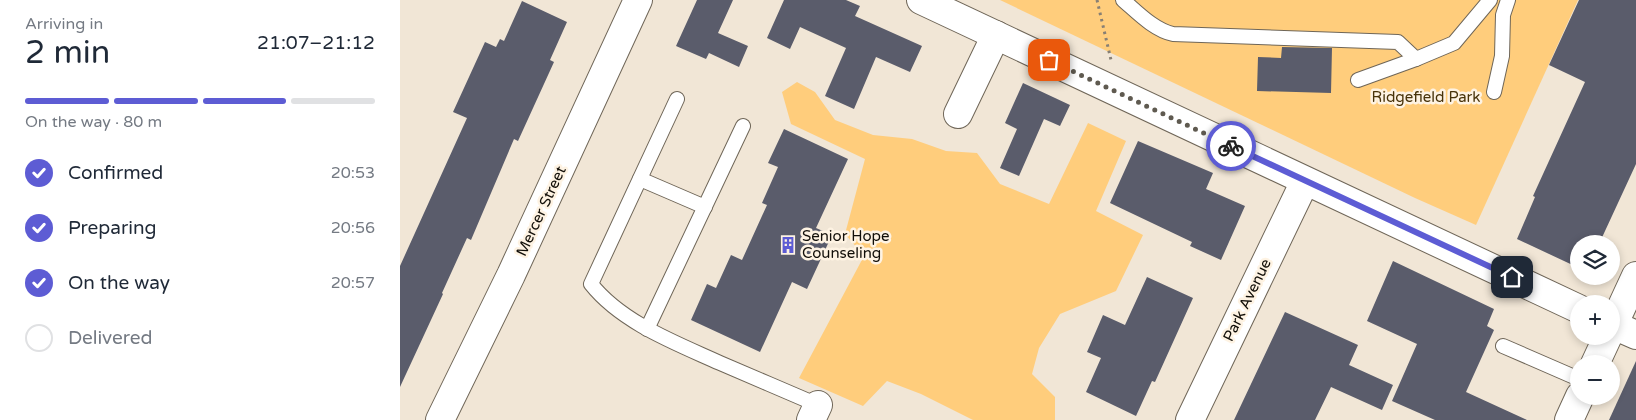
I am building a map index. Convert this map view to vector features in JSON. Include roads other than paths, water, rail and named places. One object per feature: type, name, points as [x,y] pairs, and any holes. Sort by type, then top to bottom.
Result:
[{"type":"street","name":"Mercer Street","points":[[443,419],[638,0]]},
{"type":"street","points":[[921,0],[1570,305]]},
{"type":"street","points":[[958,114],[996,35]]},
{"type":"street","name":"Park Avenue","points":[[1190,420],[1306,181]]},
{"type":"street","points":[[1620,319],[1636,276]]},
{"type":"street","points":[[1569,420],[1576,405]]},
{"type":"lane","points":[[1123,0],[1165,32],[1173,34],[1398,42],[1416,59]]},
{"type":"lane","points":[[1503,15],[1508,0]]},
{"type":"lane","points":[[1358,80],[1454,43],[1487,4],[1500,4],[1503,15],[1502,56],[1494,92]]},
{"type":"lane","points":[[677,99],[591,284],[601,297],[647,329],[815,413]]},
{"type":"lane","points":[[647,329],[743,126]]},
{"type":"lane","points":[[640,179],[705,207]]},
{"type":"lane","points":[[1503,346],[1570,375]]},
{"type":"place","name":"Senior Hope Counseling","points":[[788,245]]},
{"type":"park label","name":"Ridgefield Park","points":[[1426,97]]}]
